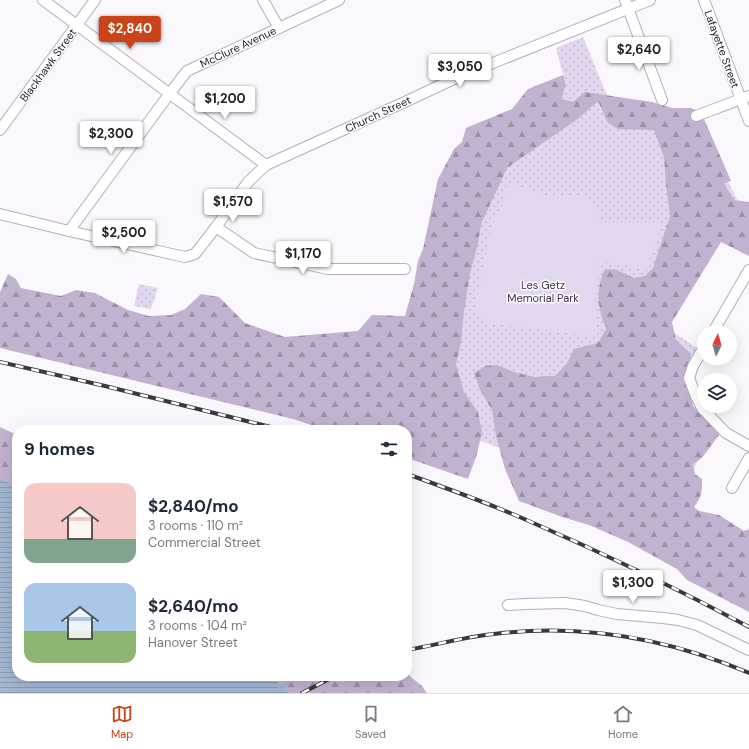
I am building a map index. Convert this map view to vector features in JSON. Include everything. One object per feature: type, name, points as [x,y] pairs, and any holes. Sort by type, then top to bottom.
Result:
[{"type":"street","points":[[43,0],[266,165]]},
{"type":"street","name":"Blackhawk Street","points":[[0,130],[95,0]]},
{"type":"street","points":[[263,0],[279,28]]},
{"type":"street","name":"McClure Avenue","points":[[69,231],[170,93],[188,71],[338,0]]},
{"type":"street","name":"Church Street","points":[[69,231],[185,256],[195,254],[248,182],[266,165],[458,77],[626,4],[650,0]]},
{"type":"street","name":"Lafayette Street","points":[[704,0],[745,98],[749,121]]},
{"type":"street","points":[[626,4],[662,100]]},
{"type":"street","points":[[696,116],[745,98]]},
{"type":"street","points":[[0,214],[69,231]]},
{"type":"street","points":[[216,227],[254,253],[321,268],[405,269]]},
{"type":"street","points":[[717,325],[749,270]]},
{"type":"street","points":[[697,359],[689,378],[702,408],[726,434],[749,446]]},
{"type":"street","points":[[732,488],[749,458]]},
{"type":"street","points":[[508,605],[566,603],[617,614],[678,620],[697,625],[749,650]]},
{"type":"green space","name":"Les Getz Memorial Park","points":[[583,37],[610,103],[701,128],[749,223],[716,230],[665,327],[697,348],[697,354],[686,379],[693,406],[697,410],[697,413],[700,413],[713,426],[675,512],[407,414],[285,337],[411,327],[419,269],[566,85],[556,48]]},
{"type":"green space","points":[[563,75],[566,85],[561,99],[573,102],[585,92],[652,102],[672,108],[691,108],[701,112],[731,181],[724,183],[734,200],[749,202],[749,256],[721,242],[672,322],[676,340],[690,353],[691,363],[686,379],[693,406],[697,410],[697,413],[700,413],[713,426],[719,435],[702,458],[693,464],[695,474],[702,479],[701,494],[694,507],[699,511],[719,515],[744,531],[749,529],[749,612],[687,580],[677,569],[628,542],[589,525],[519,501],[505,469],[496,436],[492,410],[480,390],[474,373],[485,366],[497,365],[514,372],[535,377],[555,376],[567,363],[574,349],[598,343],[606,329],[599,305],[599,289],[605,269],[617,270],[634,278],[645,276],[653,268],[670,216],[664,157],[654,130],[618,129],[608,123],[598,101],[579,118],[507,168],[481,224],[478,244],[470,274],[461,343],[456,364],[464,392],[478,412],[482,432],[477,454],[468,479],[412,460],[412,425],[312,425],[293,419],[0,348],[0,292],[8,274],[16,279],[21,288],[61,296],[76,290],[95,293],[128,310],[149,316],[171,315],[185,309],[201,294],[219,297],[245,323],[285,337],[358,331],[372,315],[405,316],[414,284],[418,261],[423,249],[438,179],[454,149],[462,142],[466,128],[512,109],[528,89]]},
{"type":"green space","points":[[507,182],[553,198],[584,196],[599,211],[600,222],[660,222],[657,241],[646,270],[599,260],[594,336],[483,322],[474,311],[492,225],[505,200]]},
{"type":"green space","points":[[139,284],[158,288],[151,309],[134,306]]},
{"type":"green space","points":[[0,427],[12,433],[12,484],[0,478]]},
{"type":"green space","points":[[412,678],[421,685],[427,693],[289,693],[277,681],[412,681]]},
{"type":"water","points":[[0,478],[12,484],[12,681],[277,681],[289,693],[0,693]]},
{"type":"waterway","points":[[279,687],[293,681]]},
{"type":"railway","points":[[0,362],[263,425]]},
{"type":"railway","points":[[412,476],[516,515],[559,534],[614,559],[749,627]]},
{"type":"railway","points":[[412,649],[483,635],[527,631],[592,632],[656,642],[718,661],[749,673]]},
{"type":"railway","points":[[302,693],[325,681]]}]
